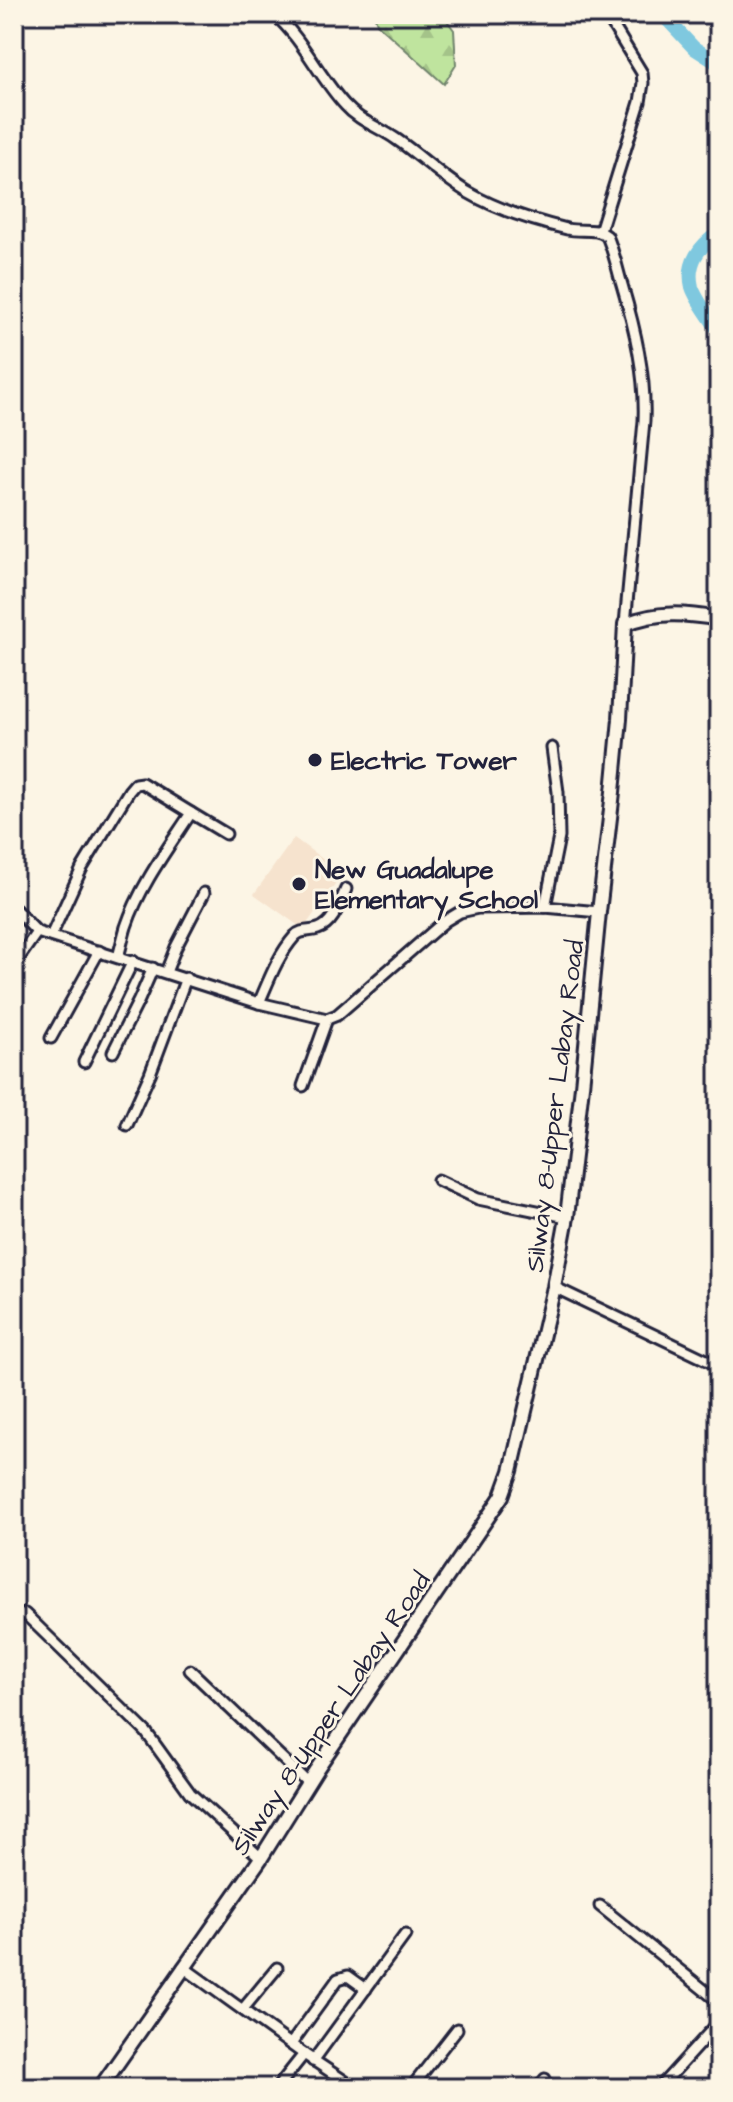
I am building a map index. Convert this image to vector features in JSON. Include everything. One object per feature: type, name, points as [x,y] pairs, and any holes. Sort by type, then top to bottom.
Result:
[{"type":"main road","points":[[625,624],[663,614],[719,619]]},
{"type":"main road","name":"Silway 8-Upper Labay Road","points":[[100,2088],[261,1858],[507,1485],[554,1287],[567,1217],[620,719],[625,624]]},
{"type":"street","points":[[274,14],[289,28],[345,106],[395,138],[451,181],[486,201],[528,217],[565,228],[600,231],[607,236],[627,301],[645,396],[625,624]]},
{"type":"street","points":[[600,231],[640,102],[643,83],[638,65],[606,14]]},
{"type":"street","points":[[545,907],[559,837],[558,792],[552,748]]},
{"type":"street","points":[[51,936],[82,868],[132,787],[145,784],[226,834]]},
{"type":"street","points":[[118,957],[125,930],[141,894],[156,865],[191,813]]},
{"type":"street","points":[[259,1003],[279,960],[295,936],[301,931],[318,929],[327,924],[346,889]]},
{"type":"street","points":[[166,972],[204,893]]},
{"type":"street","points":[[14,908],[37,932],[259,1003],[327,1019],[337,1015],[445,921],[460,912],[478,908],[545,907],[599,912]]},
{"type":"street","points":[[14,965],[37,932]]},
{"type":"street","points":[[51,1038],[99,951]]},
{"type":"street","points":[[84,1062],[133,961]]},
{"type":"street","points":[[113,1052],[153,968]]},
{"type":"street","points":[[127,1125],[186,978]]},
{"type":"street","points":[[303,1086],[327,1019]]},
{"type":"street","points":[[438,1180],[478,1199],[567,1217]]},
{"type":"street","points":[[554,1287],[719,1366]]},
{"type":"street","points":[[25,1614],[146,1732],[190,1793],[261,1858]]},
{"type":"street","points":[[190,1670],[308,1783]]},
{"type":"street","points":[[600,1906],[719,2002]]},
{"type":"street","points":[[313,2061],[405,1935]]},
{"type":"street","points":[[183,1967],[355,2088]]},
{"type":"street","points":[[243,2009],[277,1968]]},
{"type":"street","points":[[291,2044],[341,1977],[348,1976],[366,1989]]},
{"type":"street","points":[[659,2088],[719,2022]]},
{"type":"street","points":[[411,2088],[457,2029]]},
{"type":"street","points":[[277,2088],[304,2054]]},
{"type":"street","points":[[538,2088],[545,2079]]},
{"type":"shaded area","name":"New Guadalupe Elementary School","points":[[294,838],[343,874],[303,929],[254,894]]},
{"type":"green space","points":[[374,14],[442,14],[454,30],[456,65],[444,84],[377,24]]},
{"type":"waterway","points":[[662,14],[694,48],[719,64]]},
{"type":"waterway","points":[[719,233],[696,256],[691,270],[692,287],[697,298],[719,331]]},
{"type":"place","name":"Electric Tower","points":[[315,760]]},
{"type":"place","name":"New Guadalupe Elementary School","points":[[299,884]]}]
